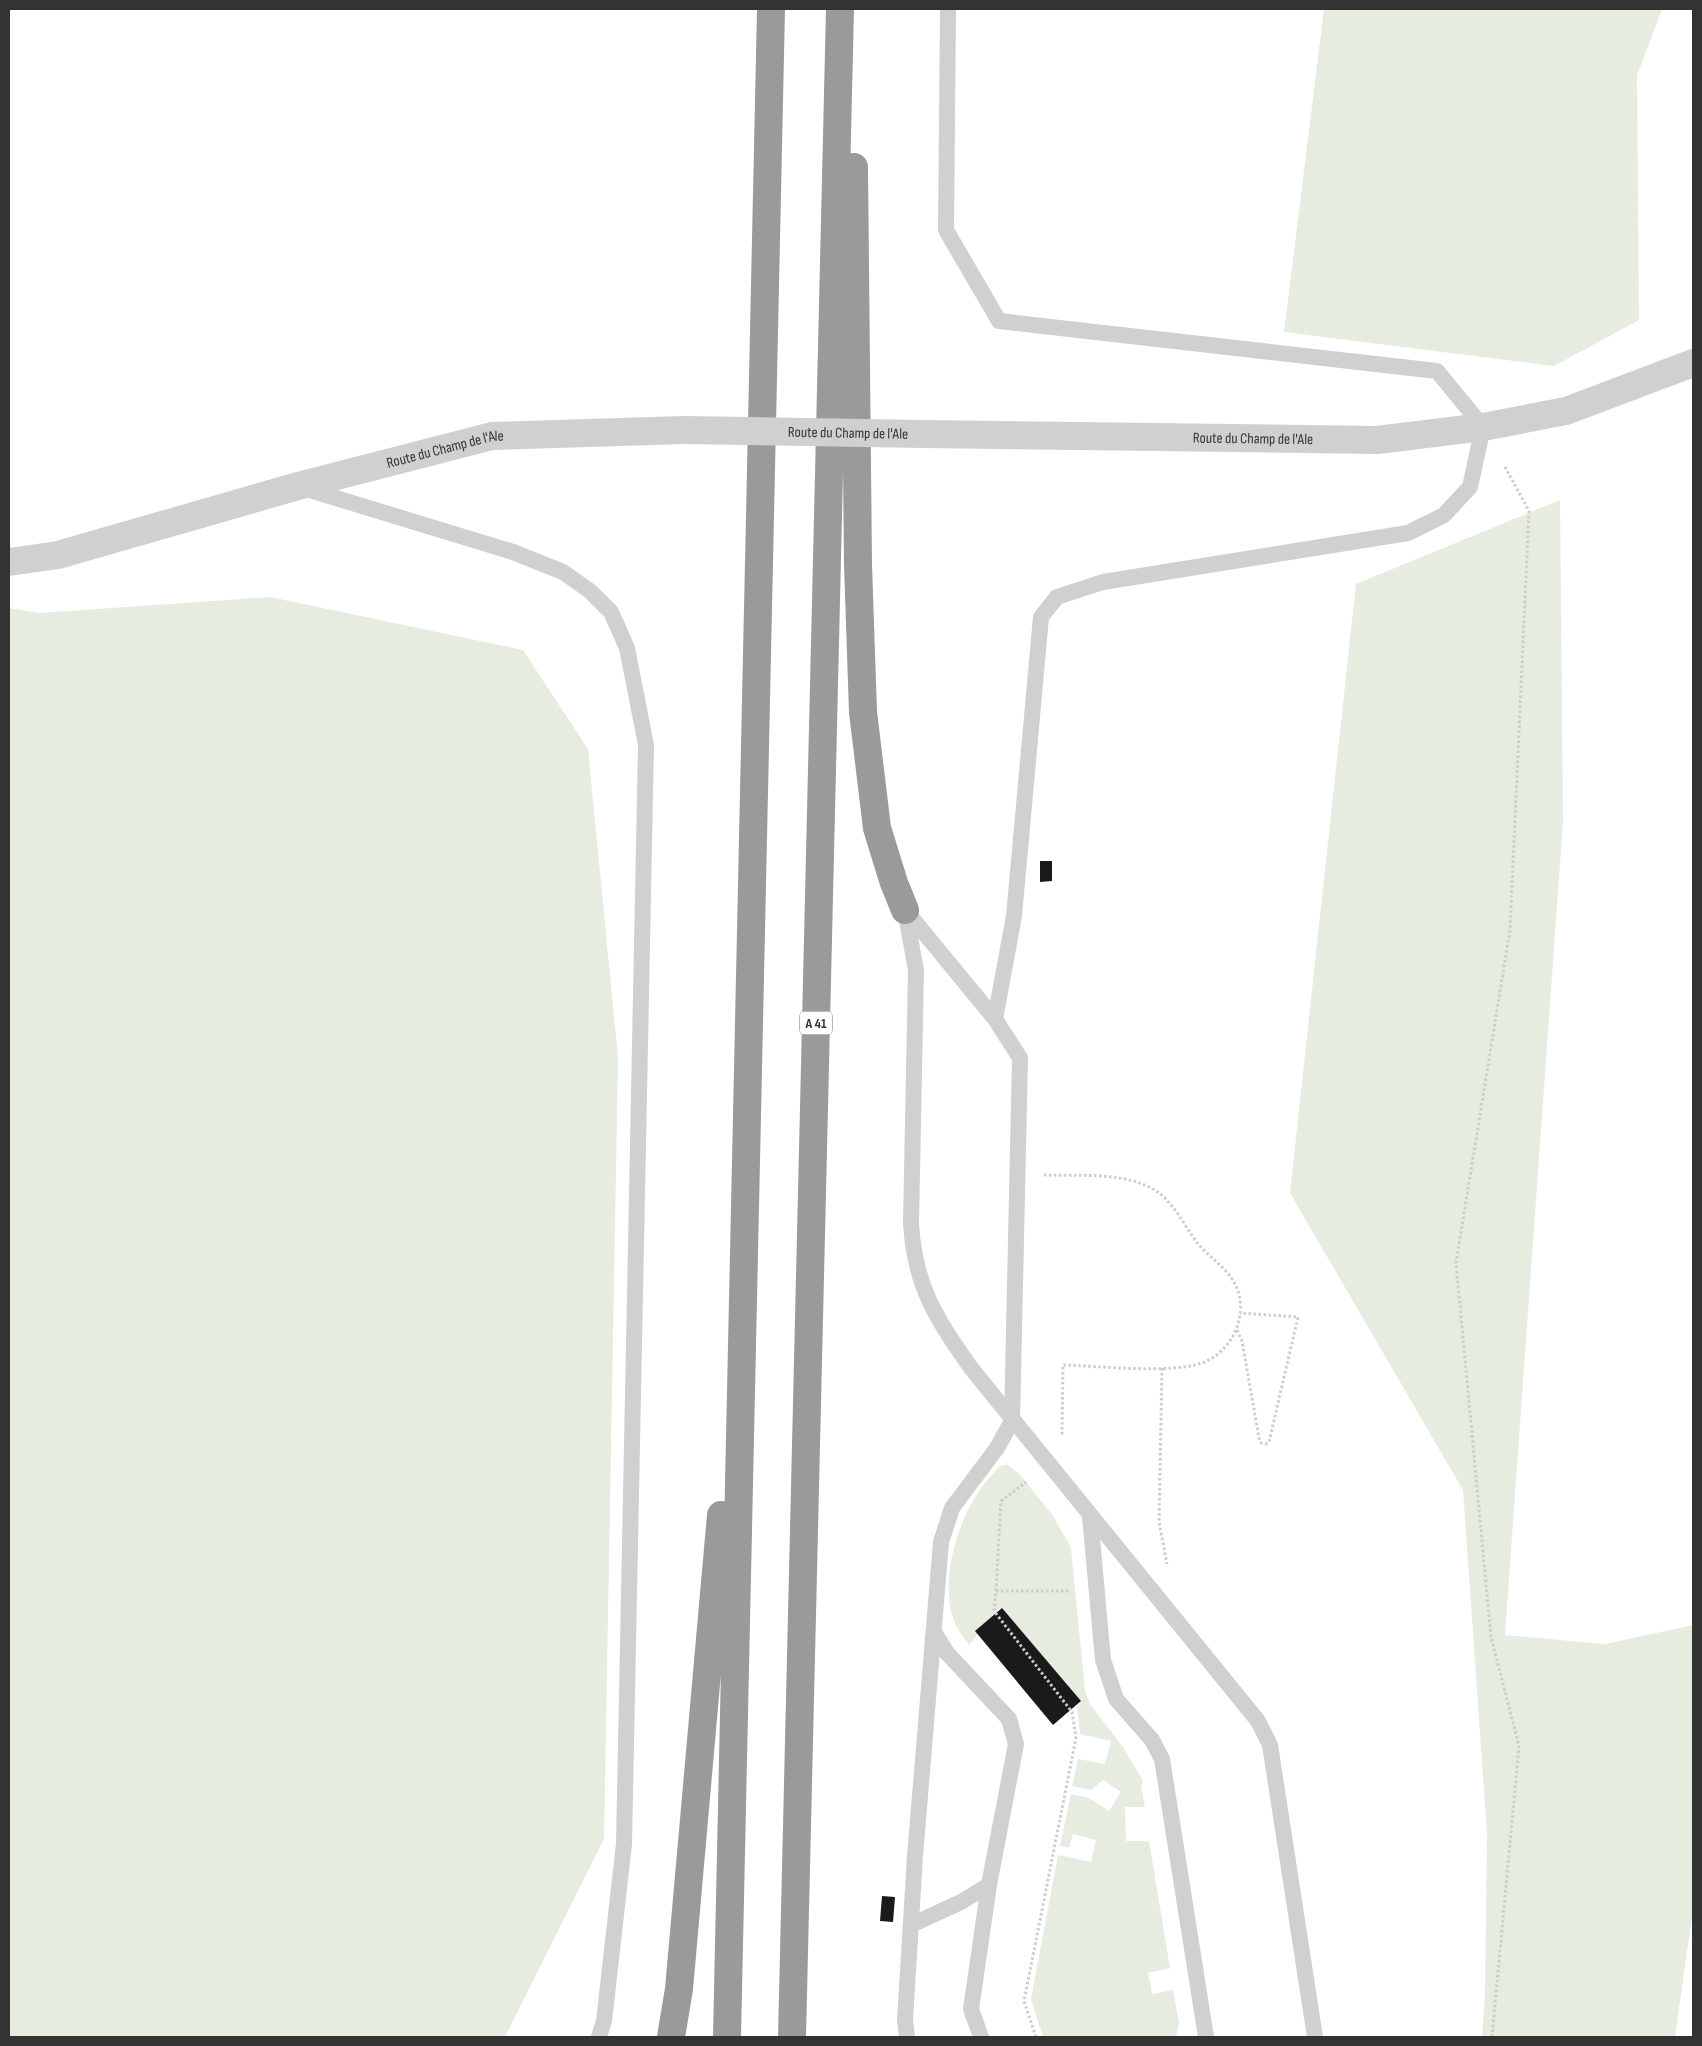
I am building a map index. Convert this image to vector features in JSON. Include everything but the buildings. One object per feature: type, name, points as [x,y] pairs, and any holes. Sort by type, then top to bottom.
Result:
[{"type":"highway","points":[[727,2037],[771,9]]},
{"type":"highway","name":"A 41","points":[[792,2037],[840,9]]},
{"type":"highway","points":[[853,9],[858,565],[862,712],[877,828],[894,883],[905,910]]},
{"type":"highway","points":[[671,2037],[679,1989],[698,1784],[744,1219]]},
{"type":"street","name":"Route du Champ de l'Ale","points":[[9,562],[58,555],[298,486],[492,436],[684,430],[1377,440],[1484,427],[1566,410],[1693,362]]},
{"type":"lane","points":[[948,9],[946,230],[999,321],[1436,371],[1484,427],[1470,487],[1444,515],[1408,533],[1102,582],[1057,597],[1040,617],[1014,916],[994,1019]]},
{"type":"lane","points":[[298,486],[513,552],[563,572],[590,591],[611,612],[627,648],[646,745],[624,1844],[604,2022],[599,2037]]},
{"type":"lane","points":[[905,910],[994,1019],[1020,1058],[1012,1421],[997,1448],[952,1508],[941,1542],[911,1925],[905,2020],[907,2037]]},
{"type":"lane","points":[[905,910],[916,970],[911,1224],[913,1252],[919,1276],[929,1303],[943,1328],[1012,1421],[1258,1722],[1270,1745],[1315,2037]]},
{"type":"lane","points":[[1090,1516],[1103,1660],[1116,1699],[1152,1740],[1162,1759],[1206,2037]]},
{"type":"lane","points":[[934,1632],[947,1653],[1009,1719],[1016,1744],[989,1886],[971,2009],[981,2037]]},
{"type":"lane","points":[[911,1925],[961,1902],[989,1886]]},
{"type":"path","points":[[1484,427],[1529,511],[1510,930],[1456,1263],[1491,1636],[1519,1746],[1492,2037]]},
{"type":"path","points":[[1016,1174],[1114,1177],[1151,1187],[1175,1210],[1197,1242],[1233,1279],[1239,1290],[1240,1313],[1237,1330],[1223,1350],[1203,1362],[1185,1367],[1162,1368],[1063,1365],[1062,1443]]},
{"type":"path","points":[[1237,1330],[1242,1341],[1259,1438],[1261,1443],[1266,1444],[1269,1442],[1298,1317],[1240,1313]]},
{"type":"path","points":[[1162,1368],[1159,1522],[1167,1568]]},
{"type":"path","points":[[1026,1482],[1001,1502],[994,1612],[1072,1712],[1076,1738],[1024,2001],[1036,2037]]},
{"type":"path","points":[[996,1592],[1074,1591]]},
{"type":"shaded area","points":[[1324,9],[1662,9],[1637,75],[1639,320],[1554,366],[1284,332]]},
{"type":"shaded area","points":[[1560,500],[1563,821],[1505,1635],[1605,1644],[1693,1625],[1693,1909],[1675,2037],[1482,2037],[1485,1995],[1487,1833],[1463,1490],[1290,1193],[1356,584]]},
{"type":"shaded area","points":[[270,597],[523,650],[588,749],[618,1057],[604,1839],[505,2037],[9,2037],[9,608],[40,613]]},
{"type":"shaded area","points":[[1002,1465],[1008,1465],[1021,1476],[1053,1516],[1071,1548],[1085,1691],[1090,1704],[1123,1747],[1143,1781],[1141,1785],[1145,1807],[1125,1807],[1126,1841],[1149,1841],[1170,1968],[1148,1973],[1152,1994],[1173,1990],[1179,2023],[1176,2037],[1043,2037],[1031,1999],[1058,1855],[1091,1862],[1096,1840],[1073,1834],[1069,1847],[1060,1846],[1071,1794],[1089,1798],[1109,1811],[1121,1792],[1103,1780],[1091,1790],[1072,1786],[1078,1759],[1105,1764],[1111,1741],[1080,1734],[1077,1707],[1080,1704],[1000,1608],[969,1645],[959,1631],[952,1615],[949,1597],[949,1576],[958,1534],[966,1514],[977,1495],[989,1478]]}]
